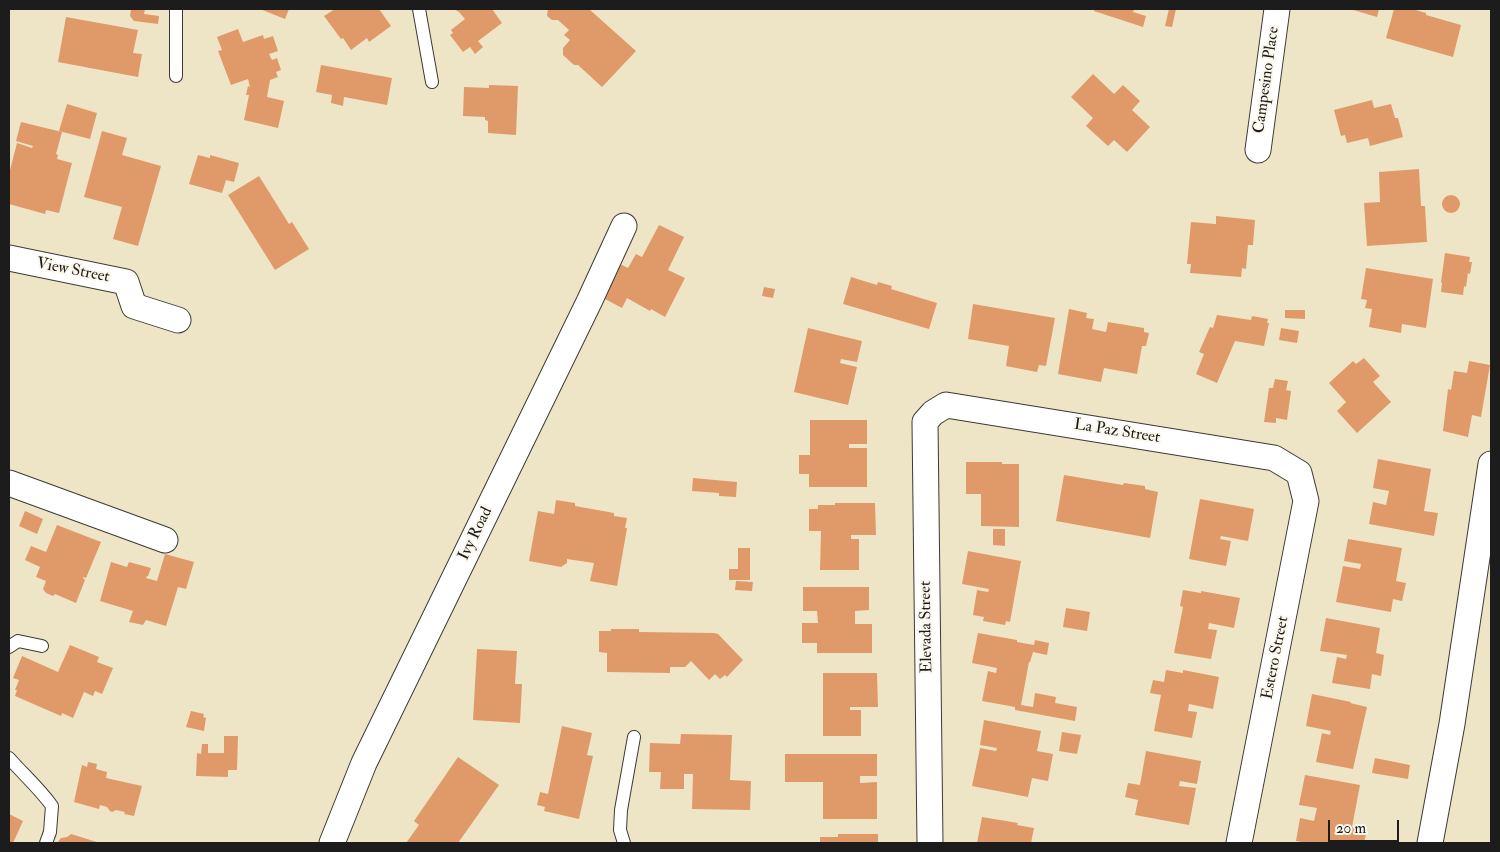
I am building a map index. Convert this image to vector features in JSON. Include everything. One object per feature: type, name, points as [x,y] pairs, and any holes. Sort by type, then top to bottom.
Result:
[{"type":"street","name":"Campesino Place","points":[[1258,150],[1277,9]]},
{"type":"street","name":"Ivy Road","points":[[332,843],[364,764],[624,226]]},
{"type":"street","name":"View Street","points":[[9,258],[126,282],[134,306],[178,320]]},
{"type":"street","name":"La Paz Street","points":[[933,413],[946,405],[1265,456],[1274,458],[1299,473]]},
{"type":"street","name":"Elevada Street","points":[[930,843],[925,422],[933,413]]},
{"type":"street","points":[[1430,843],[1452,724],[1491,464]]},
{"type":"street","name":"Estero Street","points":[[1239,843],[1306,502],[1299,473]]},
{"type":"street","points":[[9,483],[165,540]]},
{"type":"lane","points":[[176,9],[176,76]]},
{"type":"lane","points":[[419,9],[432,82]]},
{"type":"lane","points":[[9,647],[18,641],[42,646]]},
{"type":"lane","points":[[624,843],[620,830],[621,810],[634,737]]},
{"type":"lane","points":[[9,758],[39,788],[52,806],[50,832],[46,843]]},
{"type":"building","points":[[131,9],[145,9],[144,14],[159,16],[158,24],[134,21],[130,16]]},
{"type":"building","points":[[260,9],[289,9],[285,19]]},
{"type":"building","points":[[335,9],[379,9],[391,26],[369,42],[367,38],[351,50],[324,16]]},
{"type":"building","points":[[454,9],[492,9],[502,23],[478,41],[483,47],[475,54],[470,47],[463,52],[450,35],[453,33],[451,30],[465,19]]},
{"type":"building","points":[[548,9],[589,9],[636,51],[602,87],[578,65],[574,65],[563,55],[563,48],[570,40],[564,35],[569,30],[558,20],[552,20],[547,16]]},
{"type":"building","points":[[1095,9],[1134,9],[1133,12],[1146,16],[1143,27],[1094,11]]},
{"type":"building","points":[[1169,9],[1176,9],[1172,27],[1165,26]]},
{"type":"building","points":[[1350,9],[1379,9],[1377,17]]},
{"type":"building","points":[[1394,9],[1412,9],[1461,25],[1453,57],[1386,38]]},
{"type":"building","points":[[66,17],[138,30],[133,53],[142,54],[138,77],[58,62]]},
{"type":"building","points":[[238,29],[243,42],[263,35],[264,39],[273,36],[278,51],[269,54],[272,60],[277,58],[281,70],[276,72],[278,77],[270,80],[267,97],[284,101],[278,128],[244,120],[249,95],[246,95],[248,86],[250,87],[248,79],[231,85],[218,51],[222,50],[217,37]]},
{"type":"building","points":[[321,65],[392,78],[387,105],[344,97],[343,106],[331,103],[332,95],[316,92]]},
{"type":"building","points":[[1093,74],[1114,94],[1123,85],[1140,101],[1132,110],[1150,127],[1127,152],[1114,140],[1108,146],[1086,126],[1093,118],[1071,97]]},
{"type":"building","points":[[489,85],[518,86],[516,135],[488,133],[488,121],[485,120],[485,117],[463,116],[464,87],[489,88]]},
{"type":"building","points":[[1372,100],[1374,108],[1391,104],[1395,118],[1398,118],[1403,137],[1370,146],[1368,138],[1347,143],[1345,135],[1341,136],[1334,110]]},
{"type":"building","points":[[67,104],[97,113],[90,139],[59,131]]},
{"type":"building","points":[[21,122],[62,132],[56,154],[58,155],[57,159],[72,163],[59,213],[46,210],[45,214],[9,204],[9,174],[17,143],[32,148],[33,146],[16,141]]},
{"type":"building","points":[[102,131],[127,138],[122,155],[161,166],[138,246],[113,239],[122,207],[84,197]]},
{"type":"building","points":[[198,155],[210,158],[210,155],[239,163],[234,182],[226,180],[222,193],[189,184]]},
{"type":"building","points":[[1419,169],[1421,206],[1425,206],[1427,242],[1367,246],[1364,203],[1380,202],[1379,172]]},
{"type":"building","points":[[259,176],[289,224],[292,222],[309,249],[275,270],[228,195]]},
{"type":"building","points":[[1447,195],[1455,195],[1460,200],[1458,211],[1447,213],[1442,208],[1442,200]]},
{"type":"building","points":[[1216,216],[1255,220],[1253,245],[1248,245],[1246,269],[1242,268],[1241,277],[1190,273],[1191,264],[1187,264],[1191,222],[1216,224]]},
{"type":"building","points":[[659,225],[684,237],[668,270],[685,278],[665,317],[627,298],[622,308],[603,298],[620,264],[628,268],[636,254],[642,257]]},
{"type":"building","points":[[1445,253],[1470,257],[1469,262],[1472,262],[1470,274],[1468,273],[1463,295],[1441,292]]},
{"type":"building","points":[[1366,268],[1433,279],[1426,328],[1402,324],[1401,333],[1369,327],[1372,309],[1365,308],[1367,300],[1361,299]]},
{"type":"building","points":[[851,277],[877,285],[878,282],[892,286],[891,289],[937,303],[929,329],[843,304]]},
{"type":"building","points":[[764,287],[775,289],[773,298],[762,296]]},
{"type":"building","points":[[973,304],[1055,318],[1046,366],[1039,365],[1037,372],[1006,366],[1009,346],[968,339]]},
{"type":"building","points":[[1069,309],[1087,313],[1086,318],[1094,319],[1092,329],[1106,332],[1108,322],[1144,328],[1144,332],[1149,333],[1146,346],[1142,346],[1137,374],[1104,368],[1101,382],[1058,374]]},
{"type":"building","points":[[1285,310],[1305,310],[1305,319],[1285,318]]},
{"type":"building","points":[[1217,315],[1251,320],[1252,316],[1268,319],[1267,323],[1269,323],[1264,346],[1235,341],[1217,383],[1196,374],[1204,354],[1199,352],[1210,327],[1213,328]]},
{"type":"building","points":[[808,328],[862,341],[857,362],[841,359],[840,363],[857,367],[848,405],[794,392]]},
{"type":"building","points":[[1281,328],[1299,331],[1297,343],[1279,340]]},
{"type":"building","points":[[1364,358],[1380,376],[1373,382],[1391,402],[1357,433],[1337,411],[1346,402],[1329,383],[1353,361],[1356,364]]},
{"type":"building","points":[[1469,361],[1490,365],[1481,417],[1472,415],[1468,437],[1443,431],[1448,389],[1451,390],[1454,371],[1467,373]]},
{"type":"building","points":[[1275,379],[1288,381],[1286,390],[1291,391],[1287,420],[1276,418],[1276,423],[1264,422],[1269,388],[1273,388]]},
{"type":"building","points":[[810,420],[867,420],[867,444],[849,444],[849,448],[867,448],[867,487],[809,487],[809,474],[799,474],[799,455],[810,455]]},
{"type":"building","points":[[1378,459],[1431,469],[1424,511],[1438,513],[1434,536],[1369,524],[1373,502],[1386,505],[1389,491],[1373,488]]},
{"type":"building","points":[[966,462],[1019,464],[1019,527],[981,526],[981,494],[966,494]]},
{"type":"building","points":[[1064,475],[1123,485],[1124,483],[1145,486],[1145,489],[1158,492],[1150,538],[1056,521]]},
{"type":"building","points":[[693,478],[737,482],[736,497],[719,496],[719,493],[692,491]]},
{"type":"building","points":[[1200,499],[1254,509],[1248,541],[1221,536],[1220,539],[1231,541],[1226,566],[1189,559]]},
{"type":"building","points":[[556,500],[575,503],[575,506],[614,513],[614,516],[627,518],[617,586],[590,581],[594,563],[567,559],[567,563],[561,567],[529,561],[538,511],[554,514]]},
{"type":"building","points":[[835,503],[875,503],[876,535],[851,535],[851,539],[859,539],[859,570],[820,570],[821,531],[809,531],[809,509],[818,509],[818,505],[835,505]]},
{"type":"building","points":[[25,511],[43,519],[37,534],[19,526]]},
{"type":"building","points":[[57,525],[101,542],[86,578],[83,577],[85,580],[76,603],[55,594],[53,596],[46,593],[43,589],[46,581],[36,577],[40,567],[25,560],[31,546],[46,552]]},
{"type":"building","points":[[993,529],[1005,529],[1005,546],[993,545]]},
{"type":"building","points":[[1348,539],[1402,548],[1396,581],[1406,583],[1402,601],[1393,599],[1391,612],[1336,602],[1343,566],[1360,569],[1361,564],[1344,561]]},
{"type":"building","points":[[738,548],[750,548],[750,580],[729,580],[729,569],[738,569]]},
{"type":"building","points":[[968,551],[1021,561],[1010,622],[1006,621],[1005,625],[983,621],[984,617],[973,615],[977,590],[988,592],[989,589],[962,584]]},
{"type":"building","points":[[165,554],[194,562],[186,589],[178,587],[166,626],[146,620],[143,625],[129,622],[133,611],[100,601],[111,562],[127,567],[129,562],[151,568],[146,578],[157,581]]},
{"type":"building","points":[[736,581],[753,582],[752,591],[735,590]]},
{"type":"building","points":[[803,587],[869,587],[869,610],[855,611],[855,624],[872,624],[872,653],[817,653],[817,643],[802,643],[802,623],[818,623],[817,611],[803,611]]},
{"type":"building","points":[[1183,590],[1201,593],[1201,591],[1240,598],[1234,628],[1209,623],[1208,629],[1217,630],[1211,659],[1174,653],[1183,607],[1180,606]]},
{"type":"building","points":[[1066,608],[1090,612],[1087,631],[1063,627]]},
{"type":"building","points":[[1326,618],[1380,628],[1376,653],[1384,655],[1381,676],[1372,674],[1370,689],[1332,683],[1337,657],[1346,659],[1347,655],[1320,651]]},
{"type":"building","points":[[611,629],[639,629],[639,632],[714,633],[718,634],[743,660],[727,677],[725,675],[720,679],[715,674],[709,680],[691,661],[685,667],[670,667],[670,673],[607,672],[607,653],[599,652],[599,631],[611,631]]},
{"type":"building","points":[[978,633],[1034,645],[1035,640],[1049,643],[1047,655],[1033,652],[1029,662],[1021,705],[1033,707],[1035,693],[1056,697],[1055,703],[1077,707],[1075,721],[1015,710],[1015,707],[982,701],[988,671],[996,673],[997,668],[972,663]]},
{"type":"building","points":[[70,645],[99,657],[97,662],[113,668],[102,694],[95,691],[93,696],[84,692],[73,718],[62,713],[61,716],[15,696],[19,680],[13,678],[22,656],[58,672]]},
{"type":"building","points":[[477,649],[517,651],[515,684],[522,684],[520,723],[473,720]]},
{"type":"building","points":[[1166,670],[1183,673],[1183,670],[1219,677],[1213,709],[1189,704],[1188,711],[1197,712],[1192,738],[1154,731],[1161,695],[1150,693],[1153,680],[1164,682]]},
{"type":"building","points":[[823,673],[877,673],[878,707],[850,707],[850,710],[861,710],[861,736],[823,736]]},
{"type":"building","points":[[1312,694],[1367,707],[1353,769],[1316,762],[1322,733],[1330,735],[1331,731],[1306,726]]},
{"type":"building","points":[[191,711],[204,714],[203,717],[206,718],[204,731],[186,727]]},
{"type":"building","points":[[984,720],[1041,731],[1037,751],[1053,754],[1048,781],[1032,778],[1028,797],[972,786],[980,748],[996,751],[997,748],[980,745]]},
{"type":"building","points":[[562,726],[592,733],[587,755],[593,756],[579,819],[544,811],[545,807],[537,805],[540,792],[548,794]]},
{"type":"building","points":[[1062,732],[1081,735],[1077,754],[1059,751]]},
{"type":"building","points":[[681,734],[732,735],[730,780],[751,781],[750,810],[692,809],[693,774],[684,774],[684,789],[660,789],[661,772],[649,772],[650,743],[680,744]]},
{"type":"building","points":[[224,736],[238,736],[237,770],[228,770],[228,777],[196,776],[197,753],[201,754],[202,744],[208,744],[208,753],[224,753]]},
{"type":"building","points":[[1146,751],[1201,761],[1197,784],[1180,781],[1179,786],[1196,788],[1189,825],[1135,815],[1138,800],[1125,797],[1128,783],[1140,785]]},
{"type":"building","points":[[785,754],[877,754],[877,776],[860,776],[860,783],[877,782],[877,819],[823,819],[823,782],[785,782]]},
{"type":"building","points":[[458,757],[499,785],[458,843],[406,843],[419,825],[414,821]]},
{"type":"building","points":[[1375,758],[1410,765],[1408,779],[1372,773]]},
{"type":"building","points":[[88,762],[97,764],[96,769],[107,772],[106,778],[142,786],[134,816],[116,810],[112,812],[107,807],[100,805],[99,809],[74,802],[82,765],[87,767]]},
{"type":"building","points":[[1305,775],[1360,785],[1352,827],[1367,830],[1364,843],[1307,843],[1296,841],[1300,818],[1314,821],[1317,808],[1299,805]]},
{"type":"building","points":[[9,814],[23,821],[13,843],[9,843]]},
{"type":"building","points":[[982,817],[1018,823],[1017,825],[1034,828],[1031,843],[977,843]]},
{"type":"building","points":[[71,834],[100,843],[57,843],[61,838]]},
{"type":"building","points":[[838,834],[878,834],[878,843],[820,843],[820,837],[838,837]]}]
